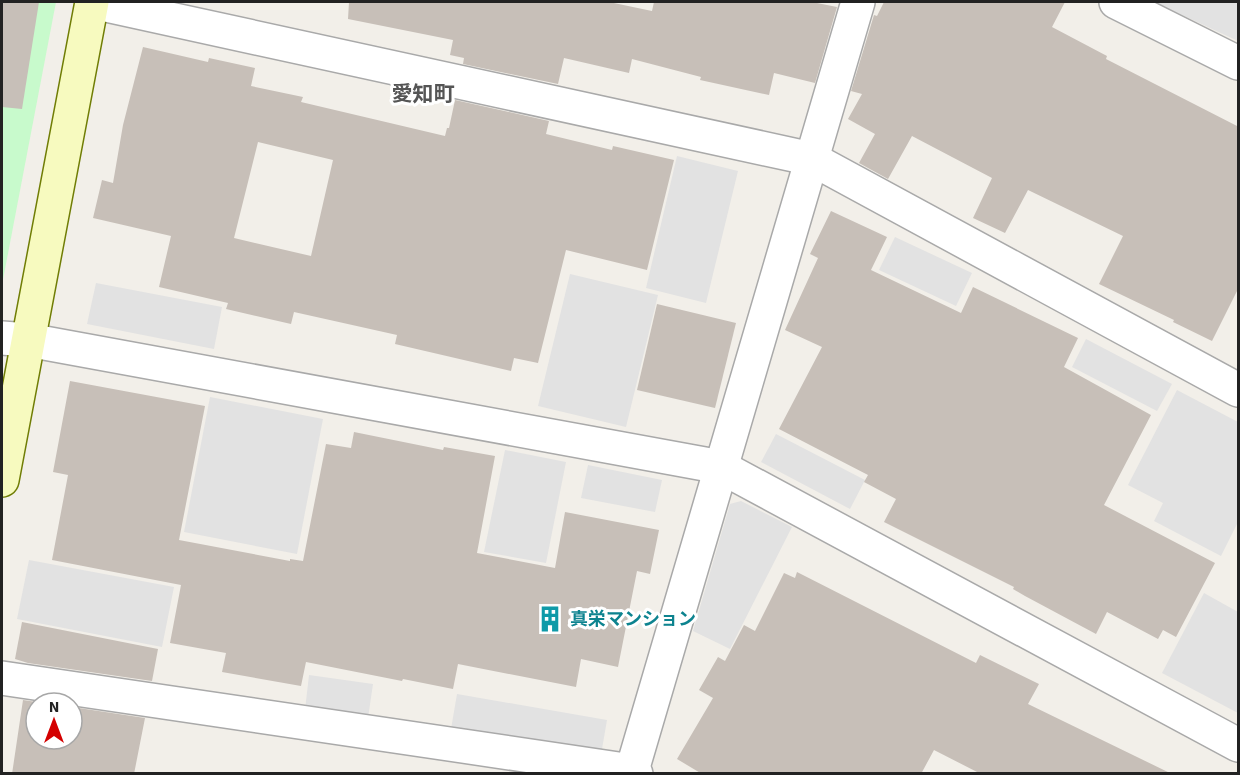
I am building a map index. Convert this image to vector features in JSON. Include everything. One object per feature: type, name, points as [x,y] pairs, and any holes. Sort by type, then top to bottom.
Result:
[{"type":"street","points":[[2,480],[15,339],[92,2],[812,159],[1239,390]]},
{"type":"street","points":[[2,678],[633,773],[858,2]]},
{"type":"street","points":[[1116,2],[1239,63]]},
{"type":"street","points":[[15,339],[721,467],[1239,745]]},
{"type":"green space","points":[[2,2],[56,2],[2,285]]},
{"type":"shaded area","points":[[1154,2],[1238,2],[1238,41]]},
{"type":"shaded area","points":[[677,156],[738,171],[706,303],[646,288]]},
{"type":"shaded area","points":[[895,237],[972,273],[956,306],[879,270]]},
{"type":"shaded area","points":[[570,274],[658,295],[626,427],[538,406]]},
{"type":"shaded area","points":[[96,283],[222,307],[214,349],[87,324]]},
{"type":"shaded area","points":[[1086,339],[1172,384],[1157,411],[1072,367]]},
{"type":"shaded area","points":[[1177,390],[1238,422],[1238,522],[1221,556],[1154,521],[1163,503],[1128,485]]},
{"type":"shaded area","points":[[210,397],[323,419],[297,554],[184,532]]},
{"type":"shaded area","points":[[776,434],[865,480],[850,509],[761,462]]},
{"type":"shaded area","points":[[505,450],[566,462],[546,563],[484,552]]},
{"type":"shaded area","points":[[588,465],[662,480],[655,512],[581,498]]},
{"type":"shaded area","points":[[741,501],[792,527],[730,649],[693,631],[730,504]]},
{"type":"shaded area","points":[[29,560],[174,587],[162,647],[17,619]]},
{"type":"shaded area","points":[[1204,593],[1238,612],[1238,713],[1162,673]]},
{"type":"shaded area","points":[[309,675],[373,684],[368,718],[305,710]]},
{"type":"shaded area","points":[[457,694],[607,720],[602,749],[451,729]]},
{"type":"building","points":[[2,2],[39,2],[22,109],[2,107]]},
{"type":"building","points":[[349,2],[609,2],[652,11],[654,2],[812,2],[837,7],[815,83],[774,73],[769,95],[700,80],[701,77],[632,59],[629,73],[564,58],[558,84],[463,64],[464,58],[450,55],[453,40],[348,19]]},
{"type":"building","points":[[884,2],[1065,2],[1052,27],[1107,56],[1106,59],[1239,127],[1239,287],[1212,341],[1099,284],[1123,236],[1028,190],[1005,233],[973,218],[992,178],[912,136],[888,179],[859,163],[875,134],[848,119],[862,94],[851,91],[874,15],[877,16]]},
{"type":"building","points":[[143,47],[208,62],[209,58],[255,68],[251,86],[303,97],[301,102],[445,136],[455,100],[549,121],[546,134],[612,150],[613,146],[674,160],[647,270],[566,250],[538,363],[514,358],[511,371],[395,344],[397,335],[294,312],[291,324],[226,309],[228,303],[159,287],[171,236],[93,218],[102,180],[113,183],[123,125]],"holes":[[[258,142],[333,160],[311,256],[234,238]]]},
{"type":"building","points":[[831,211],[887,237],[871,270],[961,313],[973,287],[1078,338],[1064,367],[1151,415],[1104,505],[1215,563],[1176,637],[1163,630],[1158,639],[1107,612],[1096,634],[1025,596],[1013,589],[1014,587],[884,522],[896,499],[864,482],[868,475],[779,429],[822,347],[785,330],[818,258],[810,254]]},
{"type":"building","points":[[657,304],[736,323],[715,408],[637,390]]},
{"type":"building","points":[[70,381],[205,406],[179,540],[290,561],[290,559],[303,561],[326,444],[351,448],[354,432],[443,450],[444,447],[495,456],[477,553],[555,568],[565,512],[659,530],[650,574],[637,571],[618,667],[581,659],[576,687],[458,664],[453,689],[306,662],[301,686],[222,672],[226,653],[170,643],[181,585],[52,560],[68,475],[53,472]]},
{"type":"building","points":[[797,572],[976,663],[980,655],[1039,684],[1028,704],[1172,774],[981,774],[934,750],[921,774],[702,774],[677,759],[713,698],[699,690],[718,657],[725,661],[744,625],[755,631],[784,573],[795,578]]},
{"type":"building","points":[[22,622],[158,649],[152,681],[28,663],[15,659]]},
{"type":"building","points":[[23,700],[24,751],[84,751],[84,709],[145,718],[134,774],[12,774]]},
{"type":"place","name":"真栄マンション","points":[[550,619]]},
{"type":"district","name":"愛知町","points":[[423,94]]}]
